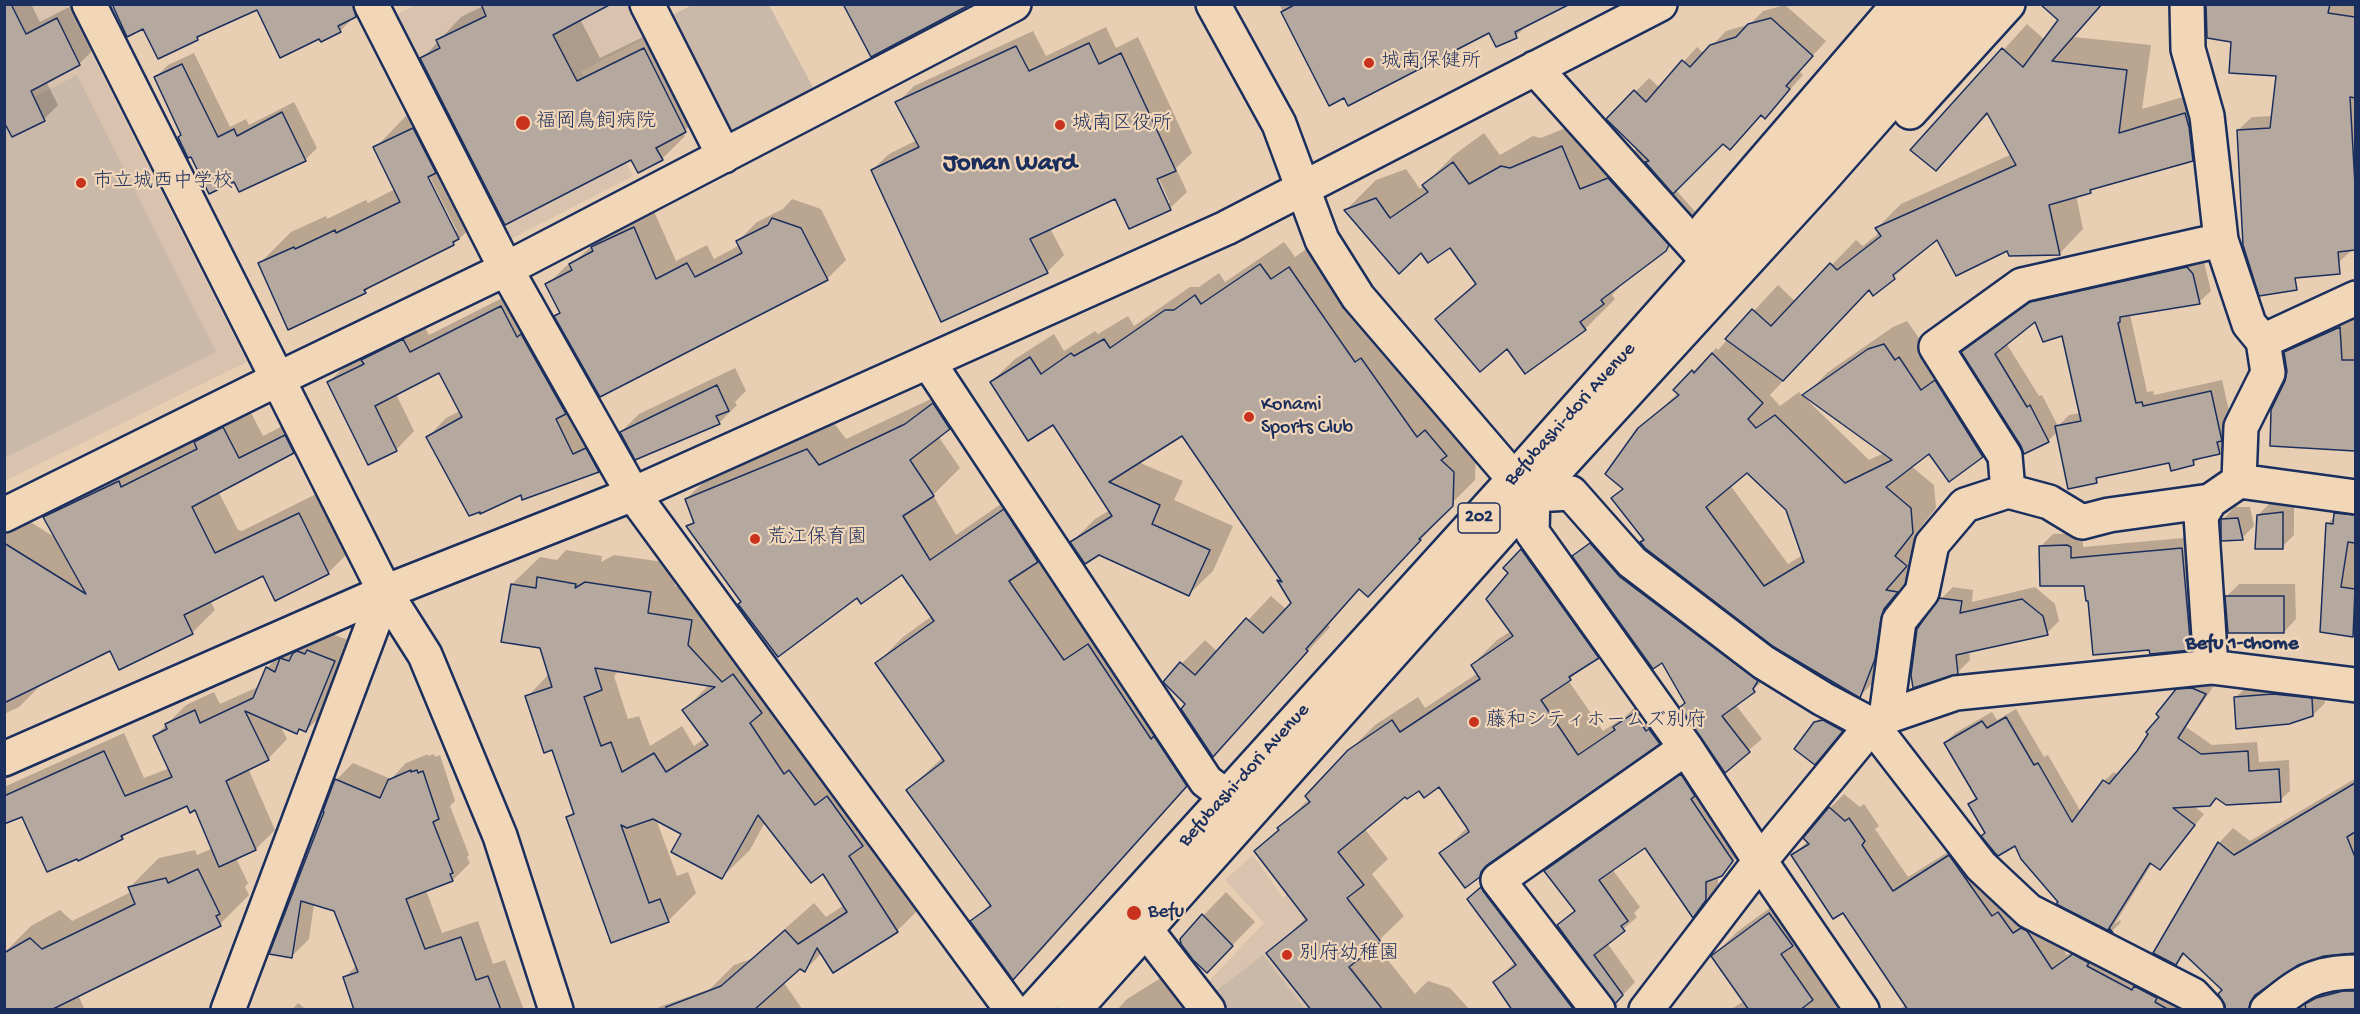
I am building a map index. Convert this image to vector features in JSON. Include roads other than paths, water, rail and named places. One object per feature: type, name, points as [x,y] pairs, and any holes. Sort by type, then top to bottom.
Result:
[{"type":"main road","points":[[89,4],[385,592],[425,655],[500,836],[556,1010]]},
{"type":"main road","points":[[371,4],[506,269],[633,494],[1012,1010]]},
{"type":"main road","points":[[647,4],[724,156]]},
{"type":"main road","points":[[4,515],[506,269],[1014,4]]},
{"type":"main road","points":[[1213,4],[1279,124],[1322,240],[1358,297],[1523,487],[1532,532],[1686,748],[1862,1010]]},
{"type":"main road","points":[[4,759],[385,592],[633,494],[1226,228],[1660,4]]},
{"type":"main road","name":"Befubashi-dori Avenue","points":[[1074,1010],[1146,930],[1523,487],[1708,261],[1925,18],[1976,4]]},
{"type":"main road","points":[[1821,180],[1879,146],[2008,4]]},
{"type":"main road","points":[[2187,4],[2188,49],[2206,116],[2221,240],[2249,324],[2263,342],[2268,373],[2241,427],[2239,481]]},
{"type":"main road","name":"Befubashi-dori Avenue","points":[[1033,1010],[1227,797],[1821,180],[1925,18]]},
{"type":"main road","points":[[1535,68],[1708,261]]},
{"type":"main road","points":[[2008,491],[2005,456],[1936,347],[2022,285],[2221,240]]},
{"type":"main road","points":[[2263,342],[2355,298]]},
{"type":"main road","points":[[929,363],[1206,781],[1227,797]]},
{"type":"main road","points":[[2211,667],[2201,516],[2210,501],[2239,481],[2355,497]]},
{"type":"main road","points":[[1523,487],[1571,493],[1632,562],[1763,662],[1823,699],[1879,721],[1981,866],[2029,911],[2191,1005]]},
{"type":"main road","points":[[1646,1010],[1760,861],[1879,721],[1899,621],[1922,592],[1932,544],[1965,506],[2008,491],[2049,502],[2082,522],[2109,515],[2210,501]]},
{"type":"main road","points":[[228,1010],[385,592]]},
{"type":"main road","points":[[1879,721],[1956,693],[2211,667],[2355,685]]},
{"type":"main road","points":[[1598,1010],[1498,880],[1686,748]]},
{"type":"main road","points":[[1146,930],[1208,1010]]},
{"type":"main road","points":[[2267,1010],[2300,983],[2335,972],[2355,972]]},
{"type":"place","name":"城南保健所","points":[[1369,63]]},
{"type":"place","name":"福岡鳥飼病院","points":[[523,123]]},
{"type":"place","name":"城南区役所","points":[[1060,125]]},
{"type":"place","name":"市立城西中学校","points":[[81,183]]},
{"type":"place","name":"Konami Sports Club","points":[[1249,417]]},
{"type":"place","name":"荒江保育園","points":[[755,539]]},
{"type":"place","name":"藤和シティホームズ別府","points":[[1474,722]]},
{"type":"place","name":"Befu","points":[[1134,913]]},
{"type":"place","name":"別府幼稚園","points":[[1287,955]]},
{"type":"district","name":"Jonan Ward","points":[[1010,165]]},
{"type":"district","name":"Befu 1-chome","points":[[2242,645]]}]
